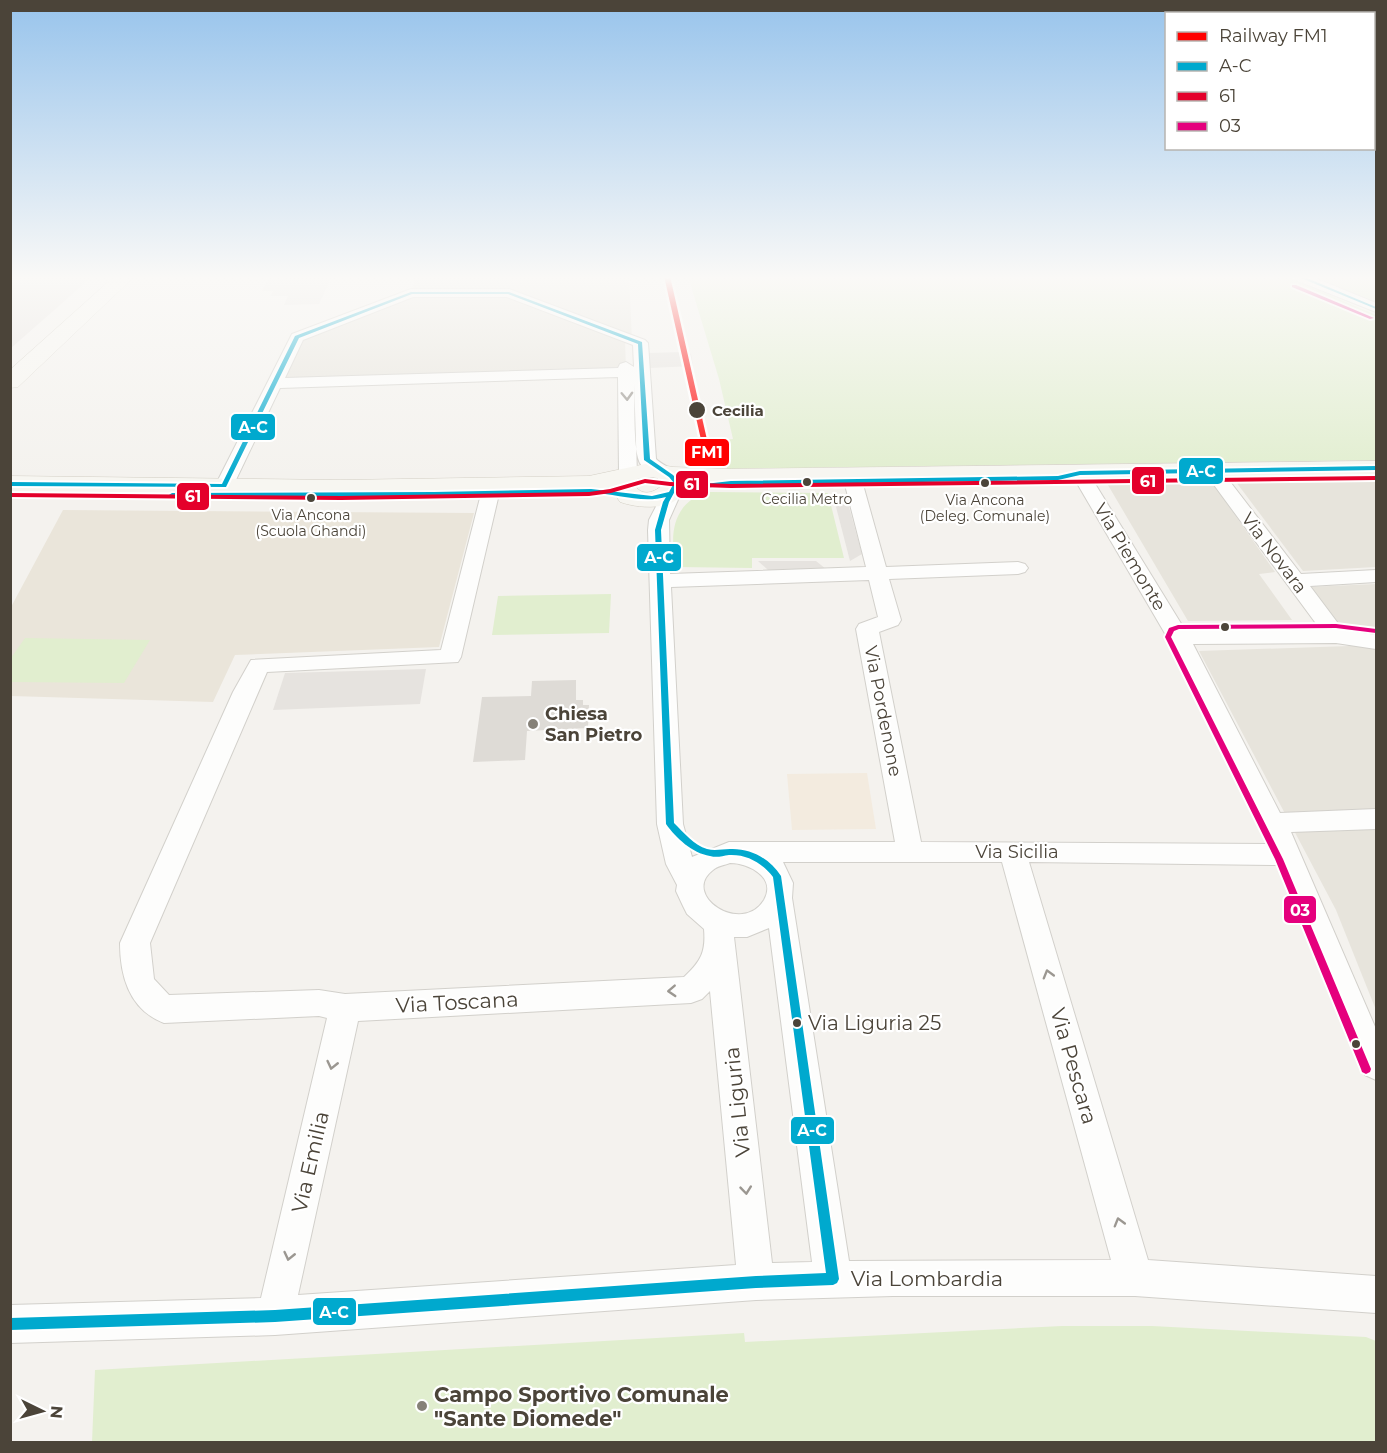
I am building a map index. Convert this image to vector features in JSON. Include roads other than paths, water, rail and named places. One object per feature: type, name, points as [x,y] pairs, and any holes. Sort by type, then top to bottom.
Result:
[{"type":"street","points":[[10,382],[52,344]]},
{"type":"street","points":[[224,486],[294,344]]},
{"type":"street","points":[[625,344],[632,490],[659,520]]},
{"type":"street","points":[[640,344],[647,460],[670,482],[1058,478],[1080,473]]},
{"type":"street","points":[[274,383],[626,372]]},
{"type":"street","points":[[10,484],[341,488],[590,484],[632,490],[656,499],[670,482],[732,476],[1377,468]]},
{"type":"street","name":"Via Novara","points":[[1212,470],[1336,636]]},
{"type":"street","name":"Via Piemonte","points":[[1080,473],[1178,637],[1289,855],[1377,1065]]},
{"type":"street","name":"Via Pordenone","points":[[853,481],[890,620],[867,629],[910,852]]},
{"type":"street","points":[[670,482],[659,520],[670,824],[680,864],[689,882]]},
{"type":"street","points":[[10,494],[490,494],[632,490]]},
{"type":"street","name":"Via Toscana","points":[[490,494],[450,657],[259,665],[135,943],[135,971],[148,998],[164,1009],[319,1003],[345,1008],[691,990],[704,981],[713,969],[719,932]]},
{"type":"street","points":[[660,580],[878,575],[1018,568]]},
{"type":"street","points":[[1294,580],[1377,576]]},
{"type":"street","points":[[1178,637],[1336,636],[1377,642]]},
{"type":"street","points":[[1272,823],[1377,819]]},
{"type":"street","points":[[670,824],[688,842],[700,850],[715,855]]},
{"type":"street","points":[[812,851],[791,866],[780,893],[772,910],[755,922],[733,926],[719,932],[695,907],[689,895],[689,882],[693,871],[702,861],[715,855],[744,852],[770,865],[777,876],[780,893],[833,1279]]},
{"type":"street","name":"Via Sicilia","points":[[744,852],[1150,852],[1289,855]]},
{"type":"street","name":"Via Pescara","points":[[1013,853],[1136,1278]]},
{"type":"street","name":"Via Liguria","points":[[719,932],[756,1282]]},
{"type":"street","name":"Via Emilia","points":[[275,1316],[345,1008]]},
{"type":"street","name":"Via Lombardia","points":[[10,1324],[275,1316],[756,1282],[833,1279],[1136,1278],[1377,1295]]},
{"type":"rail line","name":"FM1","points":[[682,344],[707,453]]},
{"type":"place","name":"Cecilia","points":[[697,410]]},
{"type":"place","name":"Cecilia Metro","points":[[807,482]]},
{"type":"place","name":"Via Ancona (Deleg. Comunale)","points":[[985,483]]},
{"type":"place","name":"Via Ancona (Scuola Ghandi)","points":[[311,498]]},
{"type":"place","name":"Chiesa San Pietro","points":[[533,724]]},
{"type":"place","name":"Via Liguria 25","points":[[797,1023]]},
{"type":"place","name":"Campo Sportivo Comunale \"Sante Diomede\"","points":[[422,1406]]}]
